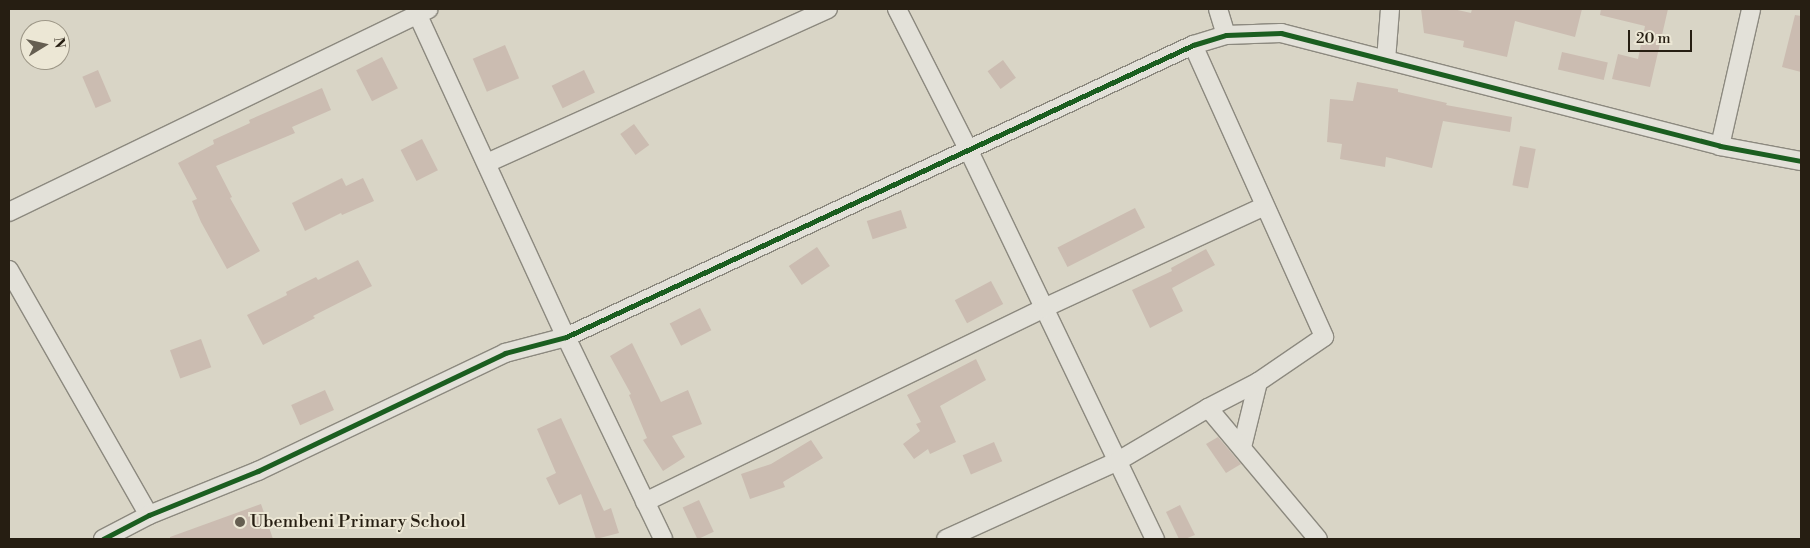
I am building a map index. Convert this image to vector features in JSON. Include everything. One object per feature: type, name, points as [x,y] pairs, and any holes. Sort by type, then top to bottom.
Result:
[{"type":"street","points":[[487,163],[828,9]]},
{"type":"street","points":[[897,9],[968,149],[1155,539]]},
{"type":"street","points":[[1218,9],[1226,35]]},
{"type":"street","points":[[1386,60],[1390,9]]},
{"type":"street","points":[[1720,146],[1751,9]]},
{"type":"street","points":[[9,212],[421,10],[487,163],[566,337],[663,539]]},
{"type":"street","points":[[103,539],[149,515],[258,471],[505,353],[566,337],[1193,45],[1226,35],[1280,33],[1720,146],[1801,162]]},
{"type":"street","points":[[946,539],[1118,461],[1208,408],[1258,382],[1324,337],[1193,45]]},
{"type":"street","points":[[645,502],[1044,308],[1265,206]]},
{"type":"street","points":[[9,270],[149,515]]},
{"type":"street","points":[[1242,447],[1258,382]]},
{"type":"street","points":[[1208,408],[1318,539]]},
{"type":"building","points":[[1421,9],[1453,9],[1471,13],[1472,9],[1582,9],[1575,37],[1515,21],[1507,57],[1463,47],[1464,41],[1424,33]]},
{"type":"building","points":[[1601,9],[1668,9],[1650,87],[1612,79],[1618,54],[1638,59],[1645,26],[1600,15]]},
{"type":"building","points":[[1795,15],[1801,16],[1801,72],[1782,67]]},
{"type":"building","points":[[505,45],[519,78],[487,92],[473,59]]},
{"type":"building","points":[[1562,52],[1608,63],[1604,80],[1558,70]]},
{"type":"building","points":[[382,57],[398,88],[372,101],[356,70]]},
{"type":"building","points":[[1003,60],[1016,78],[1001,89],[988,71]]},
{"type":"building","points":[[98,70],[111,101],[96,108],[82,77]]},
{"type":"building","points":[[584,70],[595,92],[563,108],[552,86]]},
{"type":"building","points":[[1357,82],[1398,89],[1398,92],[1447,103],[1446,105],[1512,117],[1510,132],[1443,121],[1432,168],[1386,157],[1385,167],[1340,159],[1342,144],[1327,142],[1330,99],[1353,101]]},
{"type":"building","points":[[322,88],[331,110],[292,127],[295,133],[216,166],[232,197],[230,198],[260,251],[227,269],[201,222],[192,201],[197,199],[178,163],[214,144],[213,140],[250,123],[249,120]]},
{"type":"building","points":[[634,124],[649,145],[636,155],[620,134]]},
{"type":"building","points":[[422,139],[438,170],[417,181],[401,150]]},
{"type":"building","points":[[1520,146],[1536,149],[1528,188],[1512,185]]},
{"type":"building","points":[[342,178],[346,186],[363,178],[374,201],[342,215],[341,213],[305,231],[292,203]]},
{"type":"building","points":[[1135,208],[1145,228],[1067,267],[1057,247]]},
{"type":"building","points":[[901,210],[907,228],[873,239],[867,221]]},
{"type":"building","points":[[817,247],[830,266],[802,285],[789,266]]},
{"type":"building","points":[[1206,249],[1215,265],[1172,288],[1183,311],[1150,328],[1132,290],[1172,271],[1171,268]]},
{"type":"building","points":[[358,260],[372,286],[313,316],[315,318],[263,345],[247,315],[287,295],[286,292],[316,277],[318,280]]},
{"type":"building","points":[[991,281],[1003,304],[967,323],[955,300]]},
{"type":"building","points":[[700,308],[711,330],[681,346],[670,323]]},
{"type":"building","points":[[201,339],[211,367],[180,378],[170,350]]},
{"type":"building","points":[[632,343],[661,402],[688,390],[702,424],[672,436],[685,457],[663,471],[643,440],[647,438],[629,395],[631,394],[610,356]]},
{"type":"building","points":[[976,359],[986,380],[940,406],[956,442],[930,454],[928,449],[914,459],[903,444],[920,431],[916,424],[921,422],[907,395]]},
{"type":"building","points":[[325,390],[334,410],[300,425],[291,405]]},
{"type":"building","points":[[561,418],[604,511],[611,508],[619,533],[596,539],[581,494],[559,505],[546,478],[556,473],[537,429]]},
{"type":"building","points":[[1218,437],[1241,464],[1226,473],[1206,444]]},
{"type":"building","points":[[811,440],[823,458],[783,482],[785,487],[750,499],[741,474],[771,464]]},
{"type":"building","points":[[994,442],[1002,461],[971,475],[963,455]]},
{"type":"building","points":[[699,500],[714,532],[697,539],[683,508]]},
{"type":"building","name":"Ubembeni Primary School","points":[[261,504],[273,539],[170,539],[170,537]]},
{"type":"building","points":[[1180,505],[1195,535],[1185,539],[1179,539],[1166,512]]},
{"type":"cycle path","points":[[103,539],[149,515],[258,471],[505,353],[566,337],[1193,45],[1226,35],[1281,33],[1720,146],[1801,161]]},
{"type":"place","name":"Ubembeni Primary School","points":[[240,522]]}]
